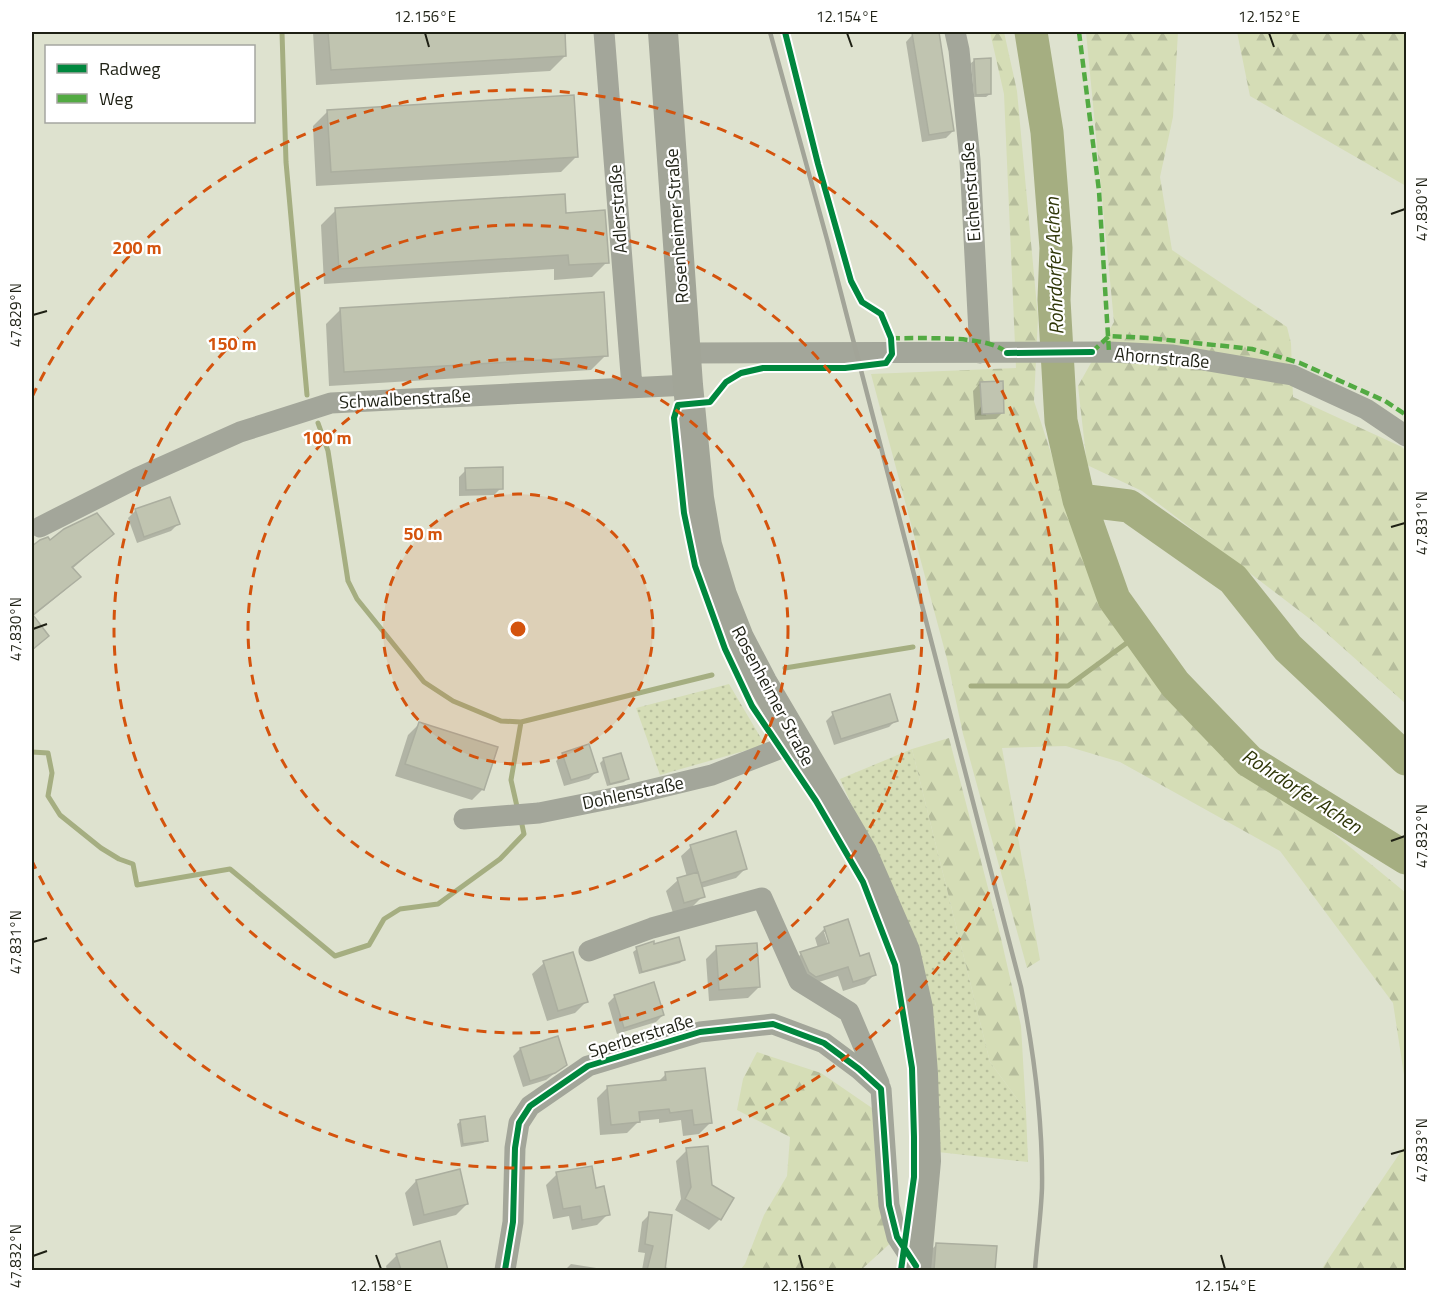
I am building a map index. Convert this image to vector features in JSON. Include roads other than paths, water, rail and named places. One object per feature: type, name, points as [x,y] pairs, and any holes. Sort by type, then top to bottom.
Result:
[{"type":"main road","name":"Rosenheimer Straße","points":[[663,32],[688,385],[699,498],[707,545],[722,595],[739,638],[796,741],[862,852],[905,951],[918,1008],[923,1074],[926,1161],[916,1268]]},
{"type":"street","name":"Adlerstraße","points":[[604,32],[632,387]]},
{"type":"street","name":"Eichenstraße","points":[[955,32],[959,50],[970,160],[980,353]]},
{"type":"street","name":"Ahornstraße","points":[[686,353],[1092,352],[1173,355],[1292,375],[1366,409],[1407,436]]},
{"type":"street","name":"Schwalbenstraße","points":[[40,527],[136,478],[240,432],[331,403],[688,385]]},
{"type":"street","name":"Dohlenstraße","points":[[464,819],[539,813],[650,790],[712,775],[796,741]]},
{"type":"street","points":[[589,951],[652,928],[762,898],[799,981],[849,1012],[881,1089],[889,1205],[897,1237],[916,1268]]},
{"type":"street","name":"Sperberstraße","points":[[505,1270],[513,1222],[515,1148],[519,1123],[530,1106],[588,1066],[700,1032],[773,1024],[824,1043],[881,1089]]},
{"type":"waterway","points":[[282,32],[286,162],[307,395]]},
{"type":"waterway","name":"Rohrdorfer Achen","points":[[1031,32],[1047,132],[1056,248],[1054,300],[1061,421],[1079,500],[1114,599],[1175,684],[1249,761],[1406,858]]},
{"type":"waterway","points":[[318,423],[328,451],[348,581],[357,599],[424,682],[453,701],[501,721],[521,722],[712,675]]},
{"type":"waterway","name":"Rohrdorfer Achen","points":[[1079,500],[1129,506],[1233,579],[1288,648],[1406,759]]},
{"type":"waterway","points":[[971,686],[1068,686],[1139,634]]},
{"type":"waterway","points":[[785,668],[913,647]]},
{"type":"waterway","points":[[518,811],[511,780],[521,722]]},
{"type":"waterway","points":[[32,752],[48,753],[52,773],[48,796],[60,815],[101,848],[133,864],[137,885],[230,869],[335,956],[369,945],[384,919],[400,909],[438,904],[500,859],[524,834],[521,820]]},
{"type":"railway","points":[[770,32],[828,243],[1021,987],[1034,1062],[1041,1137],[1042,1188],[1035,1270]]}]
